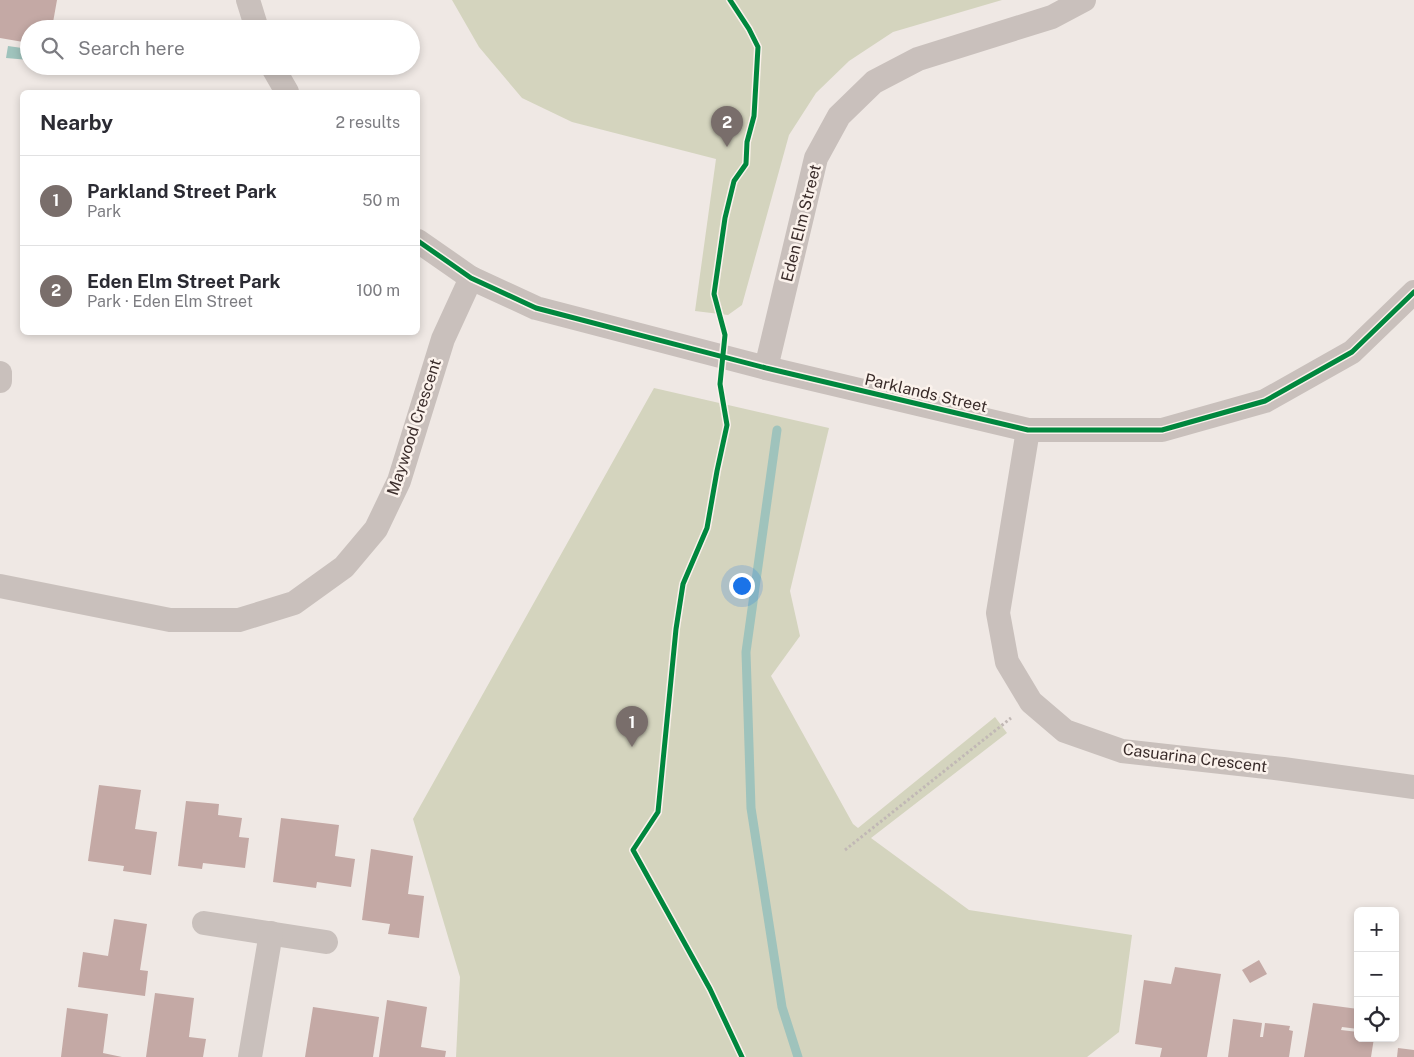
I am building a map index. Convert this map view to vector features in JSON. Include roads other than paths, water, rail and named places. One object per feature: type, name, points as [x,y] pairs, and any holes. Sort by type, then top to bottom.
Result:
[{"type":"street","points":[[248,0],[254,20]]},
{"type":"street","name":"Eden Elm Street","points":[[766,368],[816,158],[839,116],[874,82],[918,59],[1052,18],[1084,0]]},
{"type":"street","points":[[277,75],[285,90]]},
{"type":"street","name":"Parklands Street","points":[[420,242],[471,278],[536,308],[766,368],[1028,430],[1162,430],[1265,401],[1352,352],[1414,292]]},
{"type":"street","name":"Maywood Crescent","points":[[0,586],[170,620],[239,620],[294,603],[344,567],[376,529],[399,481],[443,339],[471,278]]},
{"type":"street","points":[[0,373],[0,380]]},
{"type":"street","name":"Casuarina Crescent","points":[[1028,430],[998,614],[1007,662],[1031,702],[1065,731],[1122,751],[1283,769],[1414,787]]},
{"type":"street","points":[[204,923],[326,942]]},
{"type":"street","points":[[250,1057],[271,933]]},
{"type":"water","points":[[8,46],[20,48],[20,59],[6,58]]},
{"type":"waterway","points":[[777,430],[746,652],[751,808],[782,1007],[798,1057]]},
{"type":"place","name":"Eden Elm Street Park","points":[[727,147]]},
{"type":"place","name":"Parkland Street Park","points":[[632,747]]}]
